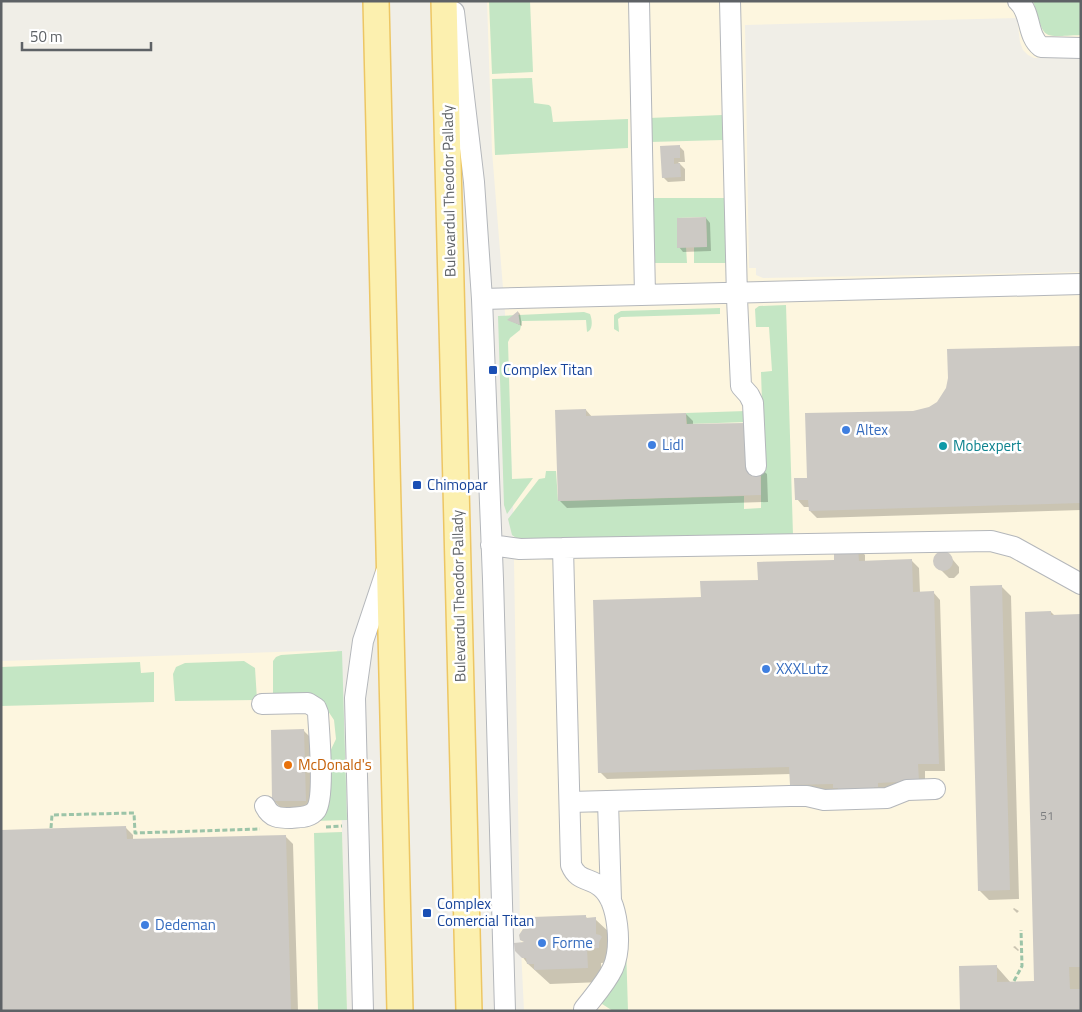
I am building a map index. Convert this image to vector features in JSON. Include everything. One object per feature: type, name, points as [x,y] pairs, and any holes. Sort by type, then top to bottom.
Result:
[{"type":"main road","points":[[376,1],[400,1011]]},
{"type":"main road","name":"Bulevardul Theodor Pallady","points":[[444,1],[469,1003]]},
{"type":"street","points":[[453,1],[474,182],[482,299],[504,1011]]},
{"type":"street","points":[[639,1],[646,294]]},
{"type":"street","points":[[730,1],[741,386],[753,403],[756,466]]},
{"type":"street","points":[[1018,1],[1026,11],[1032,37],[1041,47],[1081,48]]},
{"type":"street","points":[[482,299],[1081,284]]},
{"type":"street","points":[[491,545],[520,549],[991,541],[1014,547],[1081,584]]},
{"type":"street","points":[[563,548],[571,865],[573,871],[581,878],[600,886],[611,900]]},
{"type":"street","points":[[363,1011],[355,698],[363,641],[389,562]]},
{"type":"street","points":[[262,704],[308,703],[316,708],[318,713],[320,796],[316,810],[306,817],[280,818],[270,814],[265,806]]},
{"type":"street","points":[[570,802],[796,796],[807,796],[824,800],[887,798],[907,790],[935,789]]},
{"type":"street","points":[[583,1010],[608,977],[614,965],[617,941],[611,900],[608,801]]},
{"type":"path","points":[[51,828],[52,816],[134,813],[135,833],[261,829]]},
{"type":"path","points":[[319,827],[358,826]]},
{"type":"path","points":[[1014,981],[1022,966],[1021,930]]},
{"type":"shaded area","points":[[487,1],[1081,1],[1081,57],[1034,58],[1028,55],[1023,50],[1020,42],[1017,18],[745,25],[749,268],[756,268],[756,275],[763,278],[1081,272],[1081,1011],[524,1011],[520,928],[513,500],[505,313],[492,151]]},
{"type":"shaded area","points":[[337,650],[347,1011],[1,1011],[1,661]]},
{"type":"green space","points":[[489,1],[530,1],[533,72],[492,74]]},
{"type":"green space","points":[[1033,1],[1081,1],[1081,35],[1057,36],[1046,33],[1040,23]]},
{"type":"green space","points":[[532,78],[534,103],[551,107],[553,122],[628,119],[628,148],[495,155],[492,79]]},
{"type":"green space","points":[[722,115],[723,140],[650,142],[649,118]]},
{"type":"green space","points":[[654,198],[725,198],[726,263],[694,263],[694,247],[707,247],[706,217],[677,218],[677,247],[686,247],[687,263],[654,263]]},
{"type":"green space","points":[[786,305],[793,535],[519,540],[512,535],[508,519],[539,479],[545,478],[546,471],[556,471],[558,501],[744,496],[744,509],[761,508],[761,466],[764,462],[761,372],[772,371],[769,327],[756,327],[755,309],[759,306]]},
{"type":"green space","points":[[720,308],[720,314],[621,317],[618,319],[619,332],[614,329],[614,315],[621,311]]},
{"type":"green space","points":[[584,312],[590,314],[592,321],[591,327],[587,332],[586,320],[522,321],[520,330],[508,342],[512,479],[533,478],[507,514],[504,505],[498,316]]},
{"type":"green space","points":[[746,411],[747,422],[687,424],[686,413]]},
{"type":"green space","points":[[342,651],[347,820],[313,821],[326,760],[336,739],[334,720],[324,705],[275,697],[273,693],[273,661],[281,655]]},
{"type":"green space","points":[[244,661],[255,668],[257,700],[175,701],[173,674],[176,667],[185,663]]},
{"type":"green space","points":[[140,662],[141,673],[154,672],[154,702],[1,706],[1,667]]},
{"type":"green space","points":[[342,832],[347,1011],[318,1011],[314,833]]},
{"type":"green space","points":[[626,946],[628,1011],[613,1011],[599,1002]]},
{"type":"building","points":[[680,145],[680,158],[674,158],[674,164],[680,163],[681,177],[662,178],[660,146]]},
{"type":"building","points":[[706,217],[707,247],[677,248],[677,218]]},
{"type":"building","points":[[518,311],[520,325],[507,320]]},
{"type":"building","name":"Mobexpert","points":[[1081,346],[1081,503],[809,511],[808,500],[795,500],[794,478],[807,478],[805,413],[913,411],[929,407],[937,402],[946,388],[948,378],[947,349]]},
{"type":"building","name":"Lidl","points":[[586,409],[586,416],[686,413],[686,424],[746,423],[760,466],[761,495],[558,501],[555,410]]},
{"type":"building","name":"XXXLutz","points":[[858,546],[859,561],[912,559],[913,592],[934,591],[939,764],[918,764],[919,781],[878,783],[878,787],[874,787],[874,795],[838,796],[838,788],[833,788],[833,784],[790,785],[789,767],[598,773],[593,600],[701,597],[700,581],[758,580],[757,562],[834,560],[834,547]]},
{"type":"building","points":[[943,551],[950,554],[953,561],[950,568],[943,571],[936,568],[933,561],[936,554]]},
{"type":"building","points":[[1002,585],[1010,890],[978,891],[970,586]]},
{"type":"building","points":[[1051,611],[1051,615],[1081,614],[1081,967],[1069,967],[1070,989],[1081,989],[1081,1011],[960,1011],[959,966],[997,965],[997,982],[1034,981],[1025,612]]},
{"type":"building","name":"McDonald's","points":[[304,729],[306,801],[272,801],[271,730]]},
{"type":"building","name":"Dedeman","points":[[126,826],[127,839],[286,835],[291,1011],[1,1011],[1,830]]},
{"type":"building","points":[[586,915],[586,918],[596,917],[596,934],[602,937],[599,942],[599,948],[587,949],[588,968],[534,970],[534,964],[527,964],[526,958],[522,958],[515,951],[514,943],[524,942],[520,940],[519,935],[523,929],[530,928],[530,924],[533,924],[533,917]]},
{"type":"place","name":"Complex Titan","points":[[493,370]]},
{"type":"place","name":"Altex","points":[[846,430]]},
{"type":"place","name":"Lidl","points":[[652,445]]},
{"type":"place","name":"Mobexpert","points":[[943,446]]},
{"type":"place","name":"Chimopar","points":[[417,485]]},
{"type":"place","name":"XXXLutz","points":[[766,669]]},
{"type":"place","name":"McDonald's","points":[[288,765]]},
{"type":"place","name":"Complex Comercial Titan","points":[[427,913]]},
{"type":"place","name":"Dedeman","points":[[145,925]]},
{"type":"place","name":"Forme","points":[[542,943]]}]
